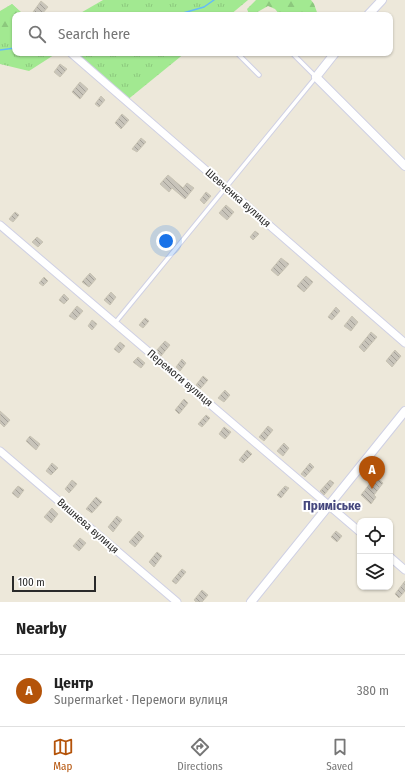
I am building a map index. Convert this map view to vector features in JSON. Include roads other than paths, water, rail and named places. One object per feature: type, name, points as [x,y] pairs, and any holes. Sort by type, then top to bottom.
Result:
[{"type":"street","points":[[371,12],[382,0]]},
{"type":"street","name":"Шевченка вулиця","points":[[73,56],[405,343]]},
{"type":"street","points":[[333,56],[316,77],[405,166]]},
{"type":"street","name":"Перемоги вулиця","points":[[0,225],[357,529]]},
{"type":"street","points":[[251,602],[405,411]]},
{"type":"street","name":"Вишнева вулиця","points":[[0,450],[177,602]]},
{"type":"street","points":[[393,560],[405,570]]},
{"type":"lane","points":[[239,56],[259,75]]},
{"type":"lane","points":[[115,323],[316,77],[295,56]]},
{"type":"waterway","points":[[186,12],[204,7],[214,0]]},
{"type":"waterway","points":[[0,50],[12,48]]},
{"type":"place","name":"Центр","points":[[372,489]]},
{"type":"district","name":"Приміське","points":[[332,505]]}]
